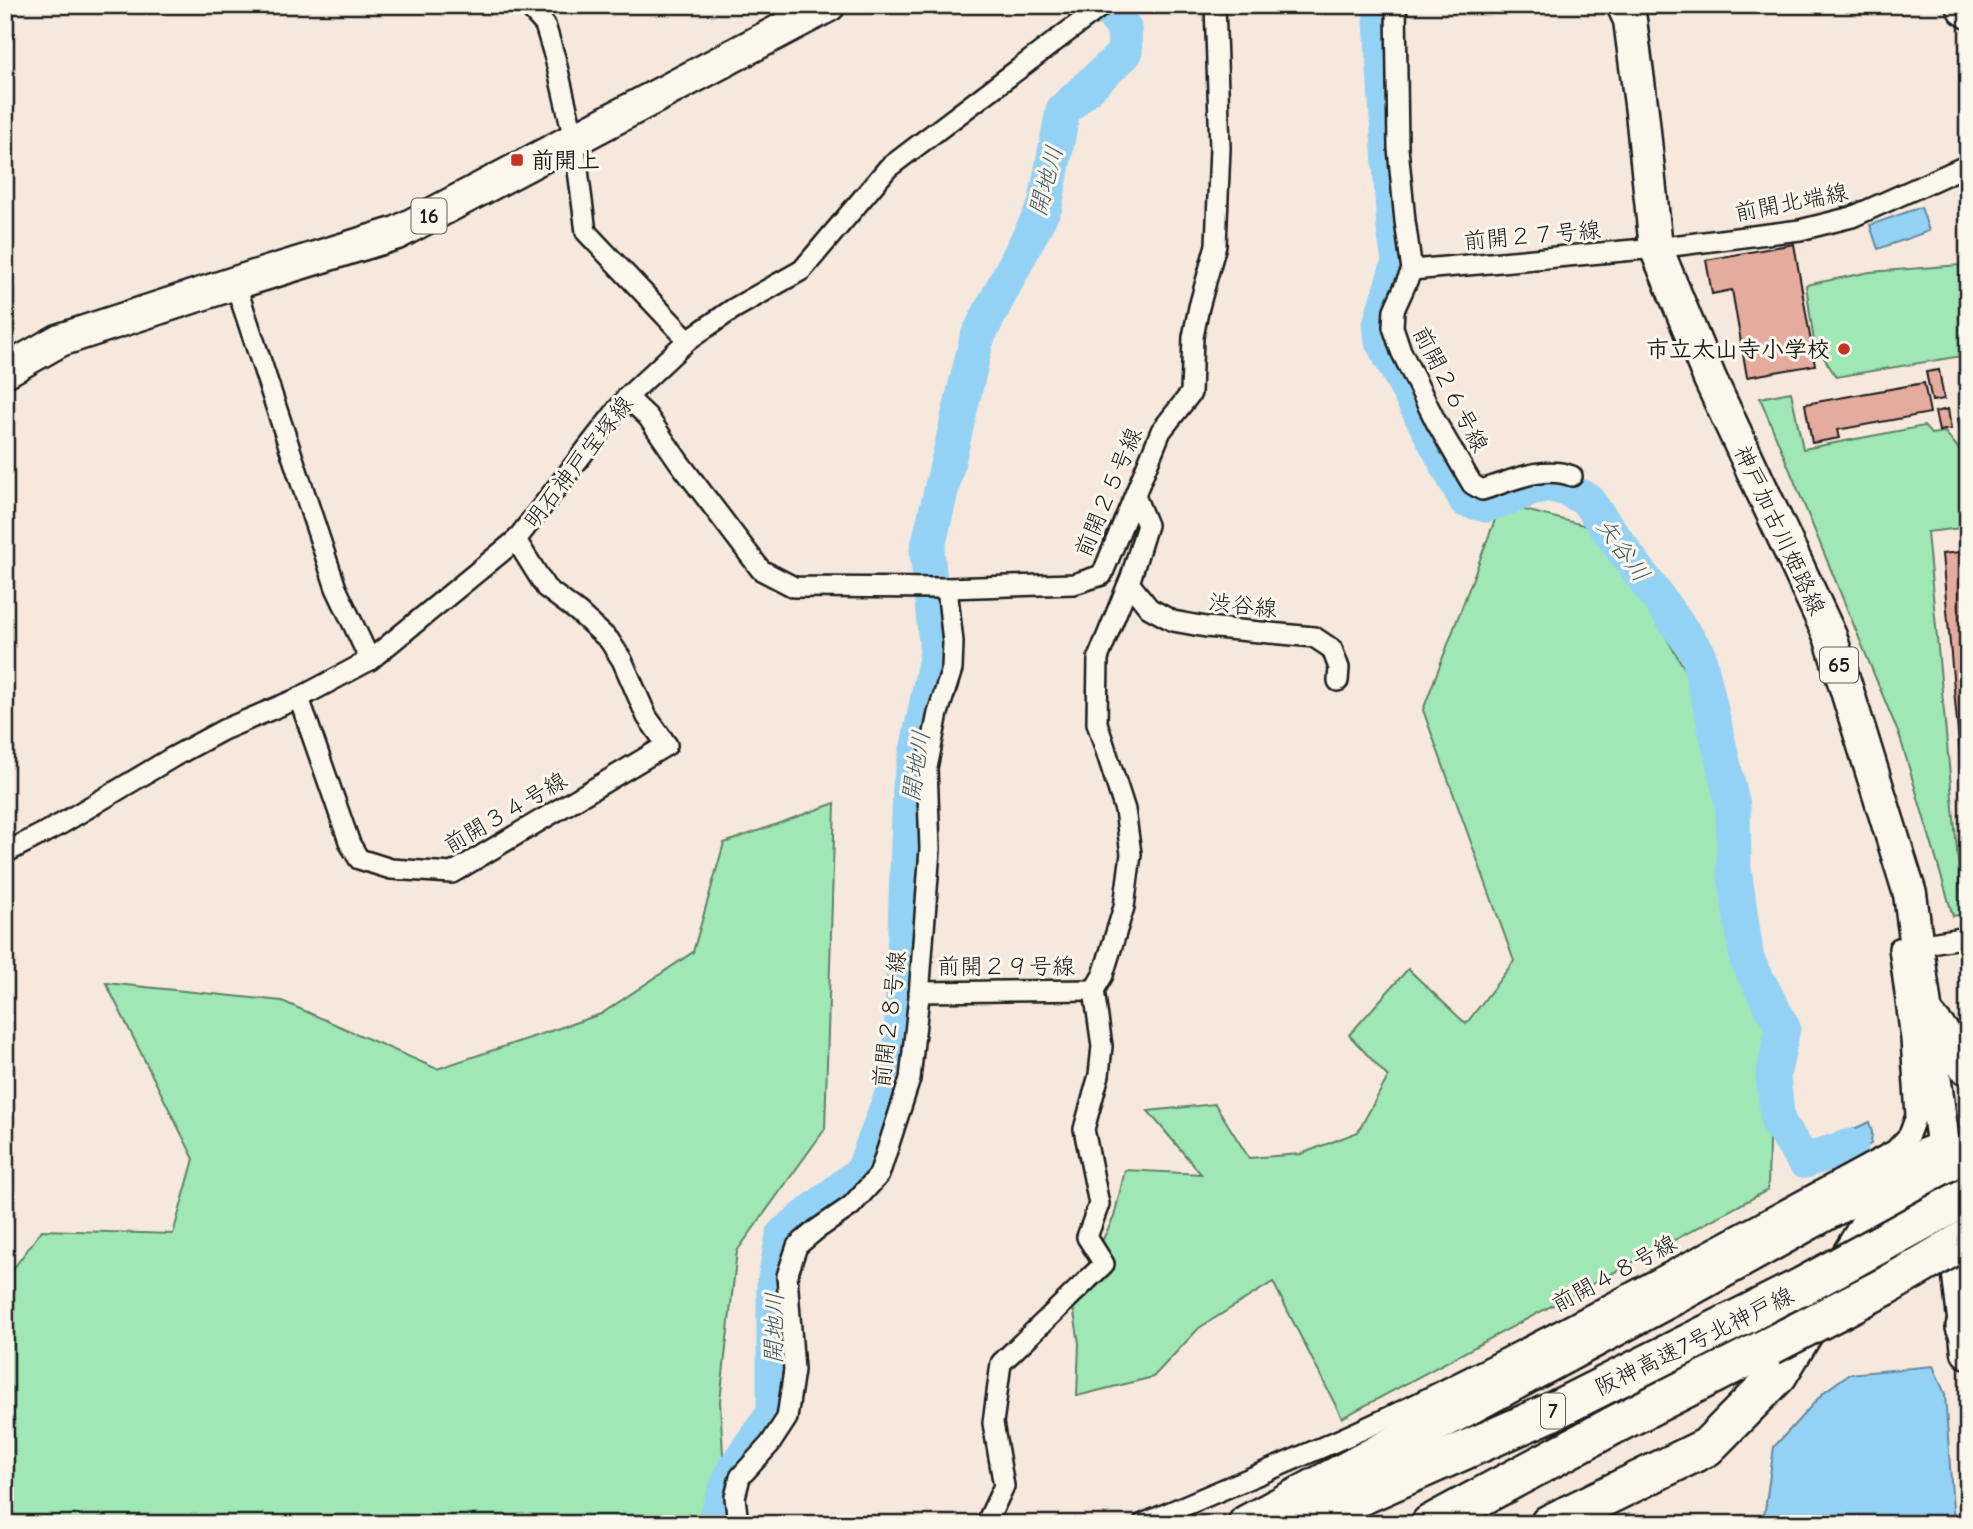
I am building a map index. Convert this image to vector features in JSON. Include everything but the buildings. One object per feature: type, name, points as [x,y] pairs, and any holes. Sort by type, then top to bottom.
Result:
[{"type":"highway","points":[[1927,1018],[1968,1066]]},
{"type":"highway","points":[[1247,1524],[1678,1293],[1916,1161],[1955,1165]]},
{"type":"highway","points":[[1549,1524],[1707,1447],[1778,1375],[1875,1216],[1955,1165]]},
{"type":"highway","name":"阪神高速7号北神戸線","points":[[1298,1524],[1549,1413],[1803,1286],[1955,1165]]},
{"type":"highway","name":"阪神高速7号北神戸線","points":[[1430,1524],[1616,1424],[1888,1285],[1968,1238]]},
{"type":"highway","points":[[1888,1285],[1968,1247]]},
{"type":"main road","name":"16","points":[[5,371],[60,340],[397,233],[829,5]]},
{"type":"main road","name":"神戸加古川姫路線","points":[[1623,5],[1630,20],[1656,248],[1710,379],[1829,636],[1910,894],[1927,1018],[1955,1165],[1967,1335]]},
{"type":"street","points":[[527,5],[545,25],[555,58],[574,139],[586,232],[688,340]]},
{"type":"street","name":"前開２５号線","points":[[627,397],[648,417],[761,570],[794,587],[946,588],[1074,584],[1102,575],[1161,431],[1191,393],[1193,337],[1216,245],[1220,148],[1215,5]]},
{"type":"street","points":[[1396,5],[1398,148],[1412,270]]},
{"type":"street","points":[[1955,5],[1959,13],[1968,19]]},
{"type":"street","name":"明石神戸宝塚線","points":[[5,853],[61,824],[223,730],[299,698],[370,660],[516,540],[627,397],[688,340],[733,309],[802,270],[888,168],[1098,9]]},
{"type":"street","name":"前開北端線","points":[[1656,248],[1831,224],[1968,165]]},
{"type":"street","name":"前開２７号線","points":[[1412,270],[1656,248]]},
{"type":"street","name":"前開２６号線","points":[[1412,270],[1394,310],[1393,327],[1401,351],[1436,422],[1472,484],[1482,490],[1535,474],[1559,471],[1572,476]]},
{"type":"street","points":[[235,283],[336,588],[370,660]]},
{"type":"street","points":[[986,1524],[1003,1486],[993,1423],[1001,1363],[1104,1264],[1087,1237],[1099,1204],[1084,1129],[1099,1075],[1101,1046],[1094,990],[1103,975],[1124,907],[1131,854],[1125,810],[1097,723],[1098,658],[1129,583],[1147,525],[1135,496]]},
{"type":"street","name":"前開３４号線","points":[[299,698],[350,844],[359,859],[391,869],[452,873],[667,746],[647,717],[622,660],[610,640],[546,589],[516,540]]},
{"type":"street","name":"渋谷線","points":[[1129,583],[1149,608],[1173,621],[1206,627],[1314,637],[1332,649],[1339,668],[1338,681]]},
{"type":"street","name":"前開２８号線","points":[[738,1524],[735,1497],[740,1477],[770,1444],[787,1418],[794,1370],[787,1276],[797,1246],[851,1206],[879,1175],[910,1079],[930,849],[927,768],[938,713],[952,669],[953,642],[946,588]]},
{"type":"street","points":[[1917,945],[1968,937]]},
{"type":"street","name":"前開４８号線","points":[[1143,1524],[1220,1489],[1332,1444],[1409,1407],[1618,1299],[1895,1150],[1909,1135],[1916,1116],[1899,948],[1917,945]]},
{"type":"street","name":"前開２９号線","points":[[919,992],[1094,990]]},
{"type":"green space","points":[[1960,265],[1968,307],[1968,355],[1836,377],[1814,342],[1806,285],[1870,272]]},
{"type":"green space","points":[[1791,392],[1803,449],[1924,426],[1931,434],[1945,432],[1963,454],[1968,454],[1968,527],[1927,532],[1963,914],[1953,916],[1900,737],[1760,398]]},
{"type":"green space","points":[[1501,504],[1603,530],[1702,698],[1738,861],[1771,1037],[1768,1190],[1342,1418],[1273,1282],[1199,1328],[1153,1377],[1077,1396],[1079,1343],[1072,1301],[1114,1217],[1125,1170],[1201,1174],[1148,1111],[1215,1104],[1249,1158],[1301,1154],[1358,1132],[1388,1077],[1349,1035],[1408,969],[1466,1024],[1514,961],[1423,710]]},
{"type":"green space","points":[[835,803],[825,1129],[737,1251],[720,1401],[727,1524],[5,1524],[5,1280],[42,1230],[173,1234],[194,1159],[106,983],[282,1001],[437,1069],[601,1014],[693,952],[724,843]]},
{"type":"water","points":[[1921,207],[1929,231],[1878,249],[1870,225]]},
{"type":"water","points":[[1869,1122],[1871,1144],[1831,1166],[1805,1152]]},
{"type":"water","points":[[1933,1366],[1945,1394],[1954,1524],[1763,1524],[1774,1447],[1824,1392],[1849,1374]]},
{"type":"waterway","name":"開地川","points":[[716,1524],[714,1521],[734,1469],[774,1413],[774,1284],[783,1235],[863,1171],[900,1073],[910,785],[937,653],[927,551],[977,338],[1045,206],[1063,110],[1125,53],[1124,28],[1105,5]]},
{"type":"waterway","name":"矢谷川","points":[[1380,5],[1394,229],[1399,262],[1380,325],[1382,341],[1466,500],[1486,505],[1546,484],[1567,489],[1587,500],[1698,653],[1733,806],[1734,869],[1747,960],[1783,1028],[1773,1077],[1778,1122],[1804,1161],[1851,1146]]},
{"type":"place","name":"前開上","points":[[517,160]]},
{"type":"place","name":"市立太山寺小学校","points":[[1844,349]]}]
